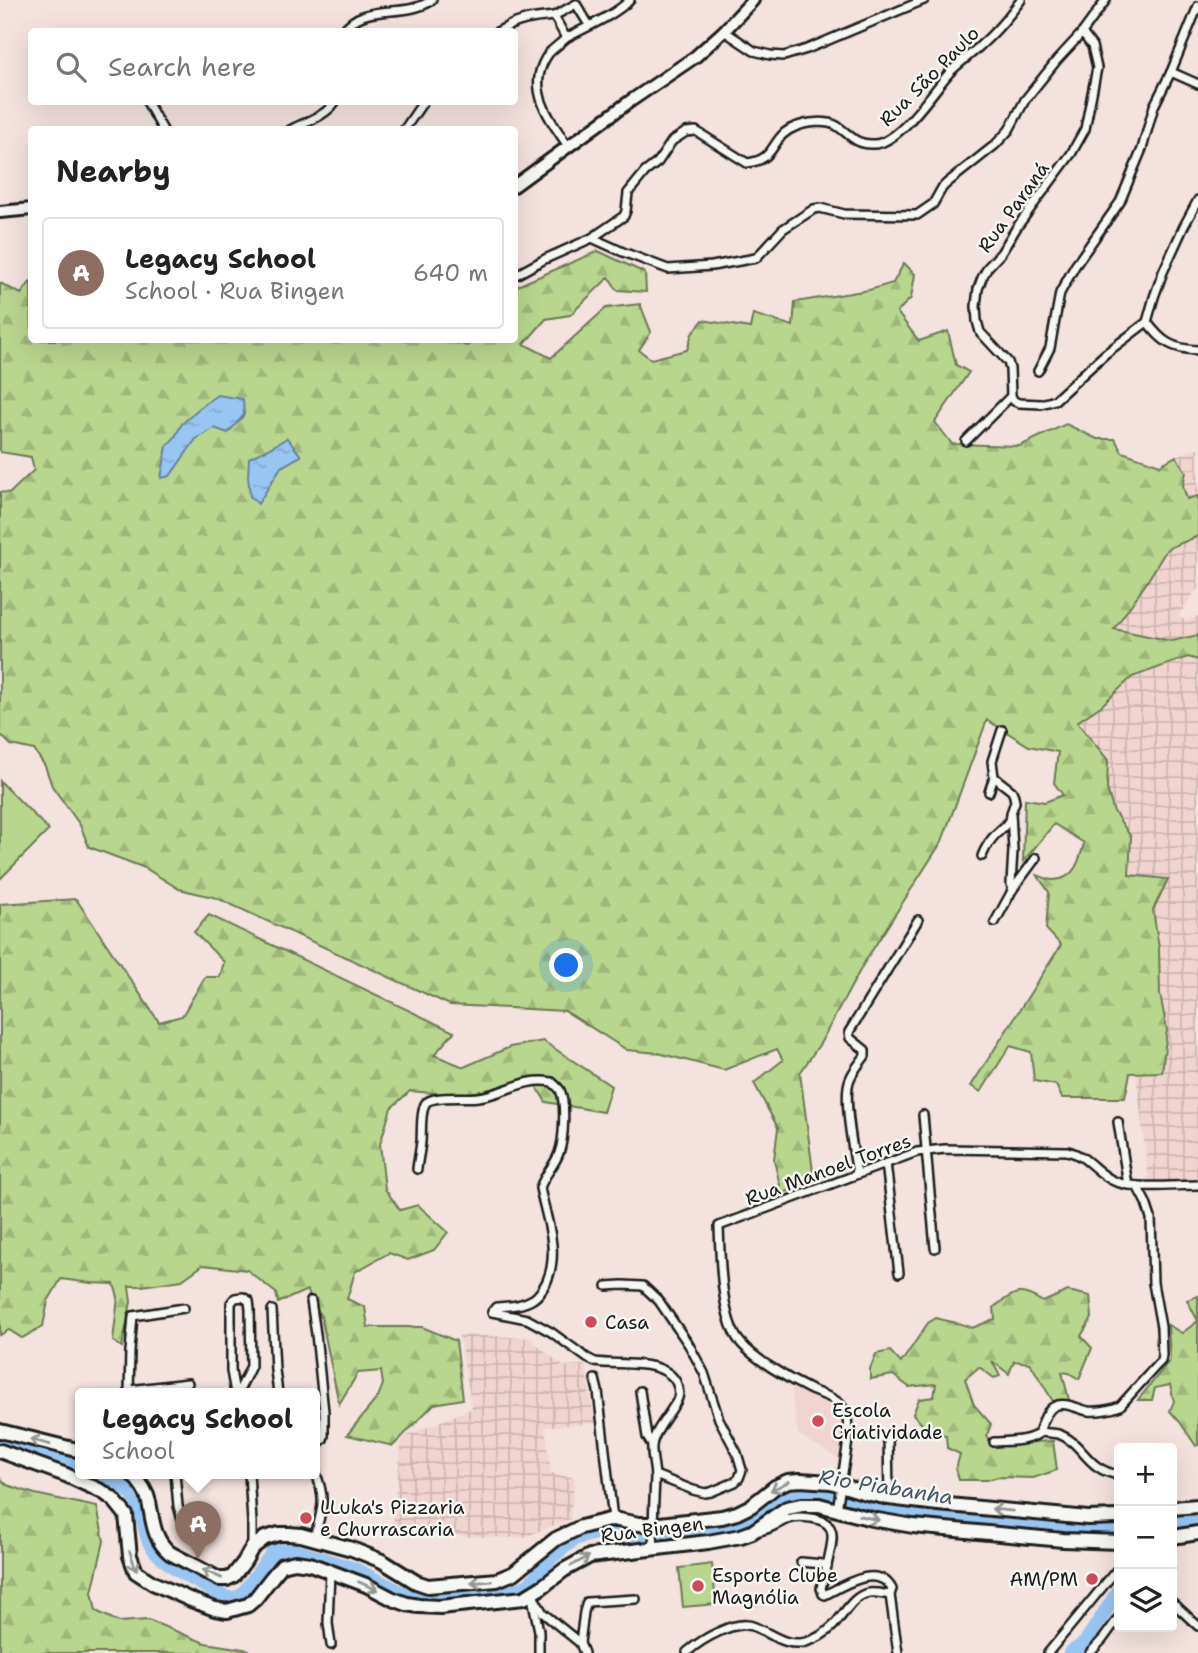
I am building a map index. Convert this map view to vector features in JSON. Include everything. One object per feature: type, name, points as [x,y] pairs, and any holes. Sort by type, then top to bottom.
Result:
[{"type":"main road","points":[[0,1431],[75,1450]]},
{"type":"main road","points":[[0,1451],[66,1475],[103,1492],[114,1500],[126,1515],[150,1511]]},
{"type":"main road","points":[[135,1479],[149,1499],[154,1531],[163,1548],[170,1553],[219,1579],[227,1579],[237,1573],[252,1548]]},
{"type":"main road","name":"Rua Bingen","points":[[252,1548],[265,1538],[279,1534],[301,1535],[352,1549],[382,1561],[416,1582],[428,1586],[486,1582],[506,1577],[563,1535],[581,1527],[612,1519],[652,1524],[737,1513],[751,1506],[775,1487],[788,1481],[810,1479],[889,1498],[1088,1518],[1114,1517]]},
{"type":"main road","name":"Rua Bingen","points":[[126,1515],[130,1556],[136,1572],[153,1583],[215,1609],[227,1611],[247,1605],[282,1565],[295,1562],[310,1564],[400,1601],[419,1606],[440,1607],[524,1598],[564,1570],[590,1556],[741,1536],[752,1532],[787,1508],[802,1505],[818,1505],[872,1519],[914,1526],[1114,1543]]},
{"type":"main road","points":[[1177,1508],[1198,1506]]},
{"type":"main road","points":[[1041,1537],[1042,1514]]},
{"type":"main road","points":[[1177,1536],[1198,1533]]},
{"type":"street","points":[[344,28],[347,22],[363,9],[373,6],[422,5],[432,0]]},
{"type":"street","points":[[568,146],[541,105],[541,71],[549,54],[566,38],[619,10],[630,0]]},
{"type":"street","points":[[518,183],[695,57],[753,0]]},
{"type":"street","points":[[724,31],[754,51],[784,56],[924,0]]},
{"type":"street","name":"Rua São Paulo","points":[[518,274],[592,238],[624,216],[628,193],[645,172],[658,162],[672,141],[686,132],[696,131],[747,163],[756,163],[765,158],[783,134],[807,124],[826,122],[836,125],[853,140],[876,144],[886,142],[908,122],[950,73],[997,30],[1021,0]]},
{"type":"street","points":[[592,238],[668,269],[697,268],[756,258],[783,229],[814,209],[863,215],[921,213],[933,204],[947,183],[995,145],[1009,130],[1025,100],[1082,33],[1106,0]]},
{"type":"street","points":[[503,28],[513,22],[554,16],[578,2],[589,25]]},
{"type":"street","points":[[1038,371],[1050,348],[1060,293],[1075,266],[1120,202],[1142,149],[1154,106],[1198,6]]},
{"type":"street","points":[[554,16],[566,38]]},
{"type":"street","name":"Rua Paraná","points":[[1011,396],[1008,362],[979,328],[976,306],[978,289],[988,267],[1001,253],[1083,134],[1097,68],[1092,46],[1082,33]]},
{"type":"street","points":[[1171,72],[1198,84]]},
{"type":"street","points":[[148,105],[161,126]]},
{"type":"street","points":[[298,126],[333,105]]},
{"type":"street","points":[[407,126],[421,105]]},
{"type":"street","points":[[966,441],[1011,396],[1018,403],[1028,404],[1055,400],[1105,354],[1147,322],[1163,272],[1198,200]]},
{"type":"street","points":[[0,212],[28,209]]},
{"type":"street","points":[[1147,322],[1168,344],[1180,349],[1198,350]]},
{"type":"street","points":[[989,792],[994,777],[992,761],[1002,730]]},
{"type":"street","points":[[982,856],[989,841],[1009,823],[1015,802],[1012,791],[994,777]]},
{"type":"street","points":[[1011,813],[1013,889]]},
{"type":"street","points":[[995,922],[1013,889],[1036,858]]},
{"type":"street","points":[[857,1174],[847,1088],[865,1056],[865,1050],[851,1040],[849,1032],[918,920]]},
{"type":"street","points":[[417,1169],[424,1106],[429,1100],[489,1096],[531,1080],[552,1082],[560,1090],[564,1116],[561,1145],[559,1154],[543,1178],[540,1188],[552,1248],[549,1276],[541,1292],[533,1299],[515,1306],[496,1307],[492,1312],[527,1319],[595,1362],[650,1366],[668,1372],[677,1384],[679,1397],[652,1445]]},
{"type":"street","points":[[923,1115],[935,1248]]},
{"type":"street","points":[[1118,1122],[1128,1185]]},
{"type":"street","name":"Rua Manoel Torres","points":[[842,1485],[848,1441],[842,1405],[797,1383],[755,1356],[736,1336],[730,1324],[723,1285],[719,1226],[927,1150],[1067,1151],[1080,1155],[1107,1177],[1128,1185],[1198,1185]]},
{"type":"street","points":[[886,1163],[899,1273]]},
{"type":"street","points":[[1041,1432],[1043,1420],[1056,1405],[1090,1411],[1121,1406],[1161,1361],[1163,1346],[1153,1283],[1151,1218],[1137,1185]]},
{"type":"street","points":[[607,1286],[643,1286],[659,1301],[704,1373],[719,1419],[737,1452],[742,1471],[735,1482],[705,1493],[655,1475]]},
{"type":"street","points":[[235,1388],[231,1371],[230,1306],[232,1300],[243,1297],[249,1301],[251,1366],[239,1388]]},
{"type":"street","points":[[311,1301],[324,1412],[324,1436],[320,1443]]},
{"type":"street","points":[[129,1388],[133,1316],[184,1308]]},
{"type":"street","points":[[272,1310],[277,1388]]},
{"type":"street","name":"Rua Bingen","points":[[595,1379],[612,1519]]},
{"type":"street","points":[[154,1388],[188,1384]]},
{"type":"street","points":[[640,1391],[647,1437],[652,1445],[655,1475],[652,1524],[654,1549]]},
{"type":"street","points":[[994,1442],[1019,1441],[1041,1432],[1058,1434],[1079,1449],[1093,1465],[1114,1474]]},
{"type":"street","points":[[888,1436],[889,1498]]},
{"type":"street","points":[[176,1479],[182,1520]]},
{"type":"street","points":[[249,1479],[252,1548]]},
{"type":"street","points":[[314,1538],[323,1503],[318,1479]]},
{"type":"street","points":[[837,1510],[842,1485]]},
{"type":"street","points":[[752,1532],[767,1531],[794,1517],[818,1519],[828,1524],[833,1535],[821,1588],[823,1594],[857,1579],[877,1576],[885,1580],[892,1589],[890,1595],[898,1653]]},
{"type":"street","points":[[801,1562],[827,1566]]},
{"type":"street","points":[[1048,1653],[1117,1569]]},
{"type":"street","points":[[330,1572],[328,1623],[331,1645]]},
{"type":"street","points":[[532,1594],[543,1613],[580,1643]]},
{"type":"street","points":[[532,1594],[539,1631],[539,1653]]},
{"type":"street","points":[[687,1652],[701,1640],[746,1624],[788,1642],[806,1642],[819,1637],[832,1627],[862,1595],[890,1595]]},
{"type":"street","points":[[584,1653],[580,1643],[587,1602],[635,1599]]},
{"type":"street","points":[[1177,1607],[1198,1626]]},
{"type":"street","points":[[1090,1653],[1114,1624]]},
{"type":"shaded area","points":[[1198,448],[1198,496],[1188,499],[1183,486],[1186,472],[1176,456]]},
{"type":"shaded area","points":[[1198,536],[1198,588],[1178,616],[1186,621],[1198,616],[1198,635],[1172,641],[1114,630],[1167,549]]},
{"type":"shaded area","points":[[1188,657],[1198,660],[1198,1182],[1149,1182],[1136,1075],[1162,1072],[1167,1030],[1160,994],[1159,948],[1153,910],[1168,879],[1128,875],[1131,837],[1113,810],[1107,789],[1108,760],[1076,722],[1101,706],[1132,677]]},
{"type":"shaded area","points":[[459,1335],[529,1338],[563,1366],[585,1365],[595,1423],[545,1427],[551,1473],[575,1478],[570,1519],[522,1538],[392,1534],[402,1438],[472,1408]]},
{"type":"shaded area","name":"Escola Criatividade","points":[[790,1381],[836,1407],[843,1439],[839,1459],[798,1434]]},
{"type":"green space","points":[[598,251],[645,273],[646,292],[617,290],[609,277],[570,315],[546,319],[524,344],[551,358],[606,308],[640,304],[651,332],[639,350],[651,359],[687,350],[692,334],[703,320],[750,328],[753,314],[793,326],[795,302],[869,290],[893,283],[904,263],[915,274],[911,298],[897,312],[919,341],[948,331],[956,365],[969,372],[935,422],[952,444],[1020,446],[1066,424],[1097,439],[1115,439],[1122,452],[1160,465],[1176,456],[1186,472],[1183,486],[1187,499],[1198,496],[1198,536],[1167,549],[1114,629],[1172,641],[1198,635],[1198,660],[1188,657],[1132,677],[1101,706],[1077,722],[1108,760],[1107,788],[1113,810],[1131,837],[1129,875],[1168,879],[1153,910],[1159,948],[1160,994],[1167,1030],[1162,1072],[1130,1073],[1125,1098],[1062,1098],[1056,1085],[1034,1081],[1031,1052],[1010,1046],[981,1092],[971,1086],[1061,945],[1046,929],[1049,892],[1037,875],[1053,880],[1067,876],[1075,868],[1084,843],[1054,824],[1023,862],[1025,799],[1045,802],[1063,795],[1054,783],[1058,752],[1029,746],[987,720],[942,841],[864,963],[821,1042],[800,1073],[814,1179],[782,1194],[774,1160],[778,1128],[754,1083],[783,1060],[777,1049],[724,1070],[658,1053],[627,1050],[565,1011],[450,1005],[217,898],[179,889],[145,868],[89,847],[80,825],[52,786],[45,766],[34,750],[11,745],[0,734],[0,492],[10,493],[34,470],[31,457],[0,452],[0,283],[21,294],[28,285],[28,343],[456,343],[467,346],[471,343],[518,343],[518,286]]},
{"type":"green space","points":[[0,781],[49,830],[0,879]]},
{"type":"green space","points":[[76,899],[159,1022],[182,1016],[205,977],[220,977],[224,962],[194,932],[209,915],[454,1032],[434,1055],[464,1067],[510,1047],[543,1041],[611,1086],[603,1112],[546,1102],[535,1084],[455,1095],[410,1091],[391,1108],[380,1144],[385,1189],[400,1210],[418,1205],[448,1232],[434,1250],[408,1260],[389,1253],[355,1272],[347,1299],[365,1307],[368,1327],[422,1327],[456,1341],[463,1399],[434,1404],[393,1446],[347,1435],[378,1397],[383,1384],[381,1371],[358,1373],[339,1404],[321,1316],[307,1290],[278,1303],[276,1293],[247,1270],[203,1265],[182,1280],[129,1286],[131,1302],[122,1347],[113,1341],[118,1297],[114,1284],[61,1279],[48,1301],[43,1326],[22,1338],[9,1330],[0,1335],[0,904]]},
{"type":"green space","points":[[1068,1291],[1090,1296],[1092,1318],[1081,1336],[1092,1348],[1079,1379],[1062,1372],[1069,1400],[1054,1403],[1030,1363],[1014,1361],[1009,1374],[992,1361],[1000,1376],[994,1378],[979,1367],[965,1379],[974,1405],[991,1424],[987,1435],[992,1444],[1053,1441],[1057,1470],[1033,1478],[959,1480],[956,1469],[960,1454],[947,1448],[946,1435],[928,1431],[913,1414],[919,1399],[934,1397],[936,1384],[909,1387],[893,1375],[870,1379],[870,1369],[876,1354],[890,1351],[901,1363],[928,1323],[936,1318],[972,1328],[995,1319],[994,1307],[1017,1293],[1028,1294],[1043,1302]]},
{"type":"green space","points":[[1198,1296],[1198,1321],[1187,1300]]},
{"type":"green space","points":[[1198,1321],[1196,1446],[1170,1411],[1174,1401],[1170,1385],[1155,1388],[1152,1400],[1138,1400],[1170,1360],[1168,1325],[1182,1333]]},
{"type":"green space","points":[[0,1478],[7,1485],[35,1494],[97,1507],[104,1541],[92,1592],[96,1611],[119,1622],[148,1620],[205,1643],[249,1650],[250,1653],[0,1653]]},
{"type":"green space","name":"Esporte Clube Magnólia","points":[[712,1564],[716,1604],[683,1607],[679,1568]]},
{"type":"water","points":[[217,395],[243,399],[244,415],[228,433],[214,428],[196,439],[170,476],[161,478],[167,446],[181,425]]},
{"type":"water","points":[[287,438],[301,456],[281,467],[258,504],[250,496],[249,458]]},
{"type":"waterway","name":"Rio Piabanha","points":[[0,1442],[75,1463]]},
{"type":"waterway","name":"Rio Piabanha","points":[[110,1479],[127,1489],[135,1500],[150,1544],[156,1552],[186,1576],[230,1599],[241,1596],[275,1549],[287,1548],[355,1569],[402,1593],[425,1599],[511,1592],[529,1585],[551,1558],[574,1539],[605,1530],[637,1536],[691,1536],[739,1528],[788,1496],[819,1495],[901,1513],[1041,1529],[1114,1533]]},
{"type":"waterway","points":[[1177,1522],[1198,1520]]},
{"type":"waterway","name":"Rio Piabanha","points":[[1070,1653],[1084,1644],[1114,1598]]},
{"type":"place","name":"Casa","points":[[591,1322]]},
{"type":"place","name":"Escola Criatividade","points":[[818,1421]]},
{"type":"place","name":"LLuka's Pizzaria e Churrascaria","points":[[306,1518]]},
{"type":"place","name":"Legacy School","points":[[198,1559]]},
{"type":"place","name":"AM/PM","points":[[1092,1579]]},
{"type":"place","name":"Esporte Clube Magnólia","points":[[698,1586]]}]
